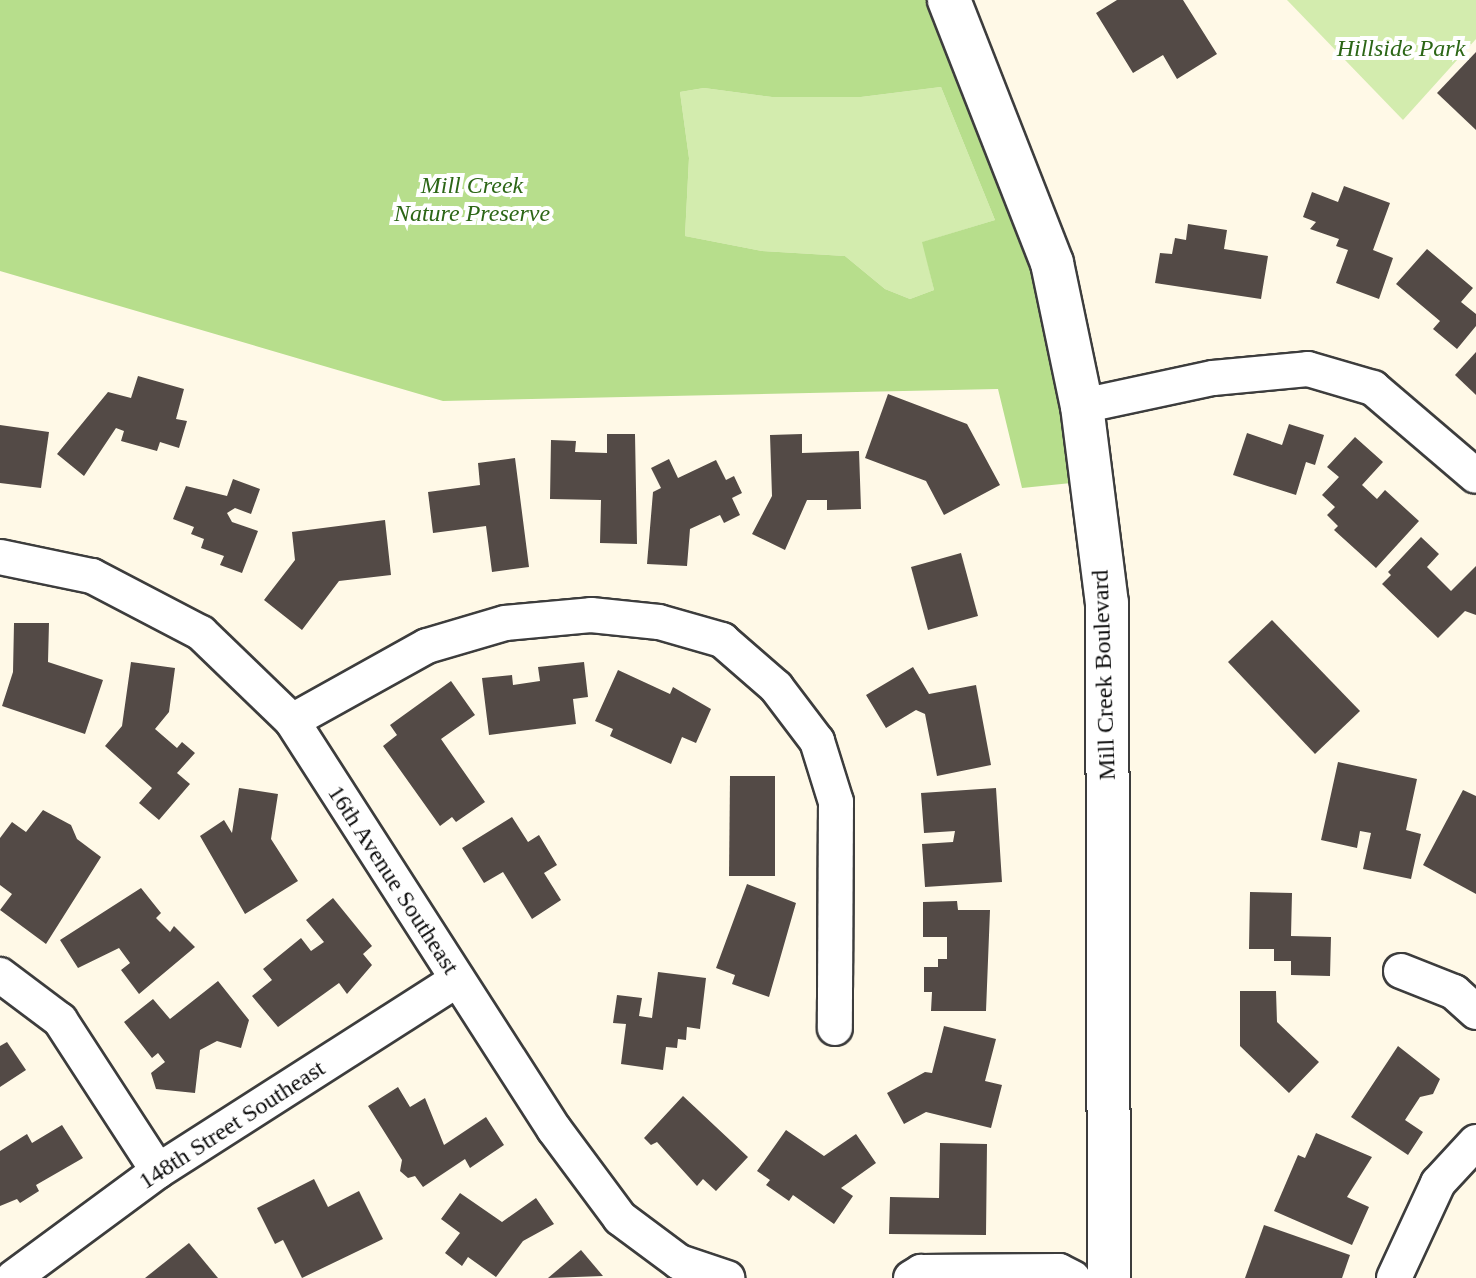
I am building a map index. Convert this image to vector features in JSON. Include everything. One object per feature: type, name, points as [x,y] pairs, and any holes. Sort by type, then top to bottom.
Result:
[{"type":"street","name":"Mill Creek Boulevard","points":[[949,0],[1052,263],[1082,406],[1107,603],[1109,1278]]},
{"type":"street","points":[[1082,406],[1213,378],[1308,369],[1373,388],[1476,476]]},
{"type":"street","name":"16th Avenue Southeast","points":[[0,557],[92,576],[201,633],[292,721],[554,1129],[620,1218],[679,1262],[727,1278]]},
{"type":"street","points":[[292,721],[427,646],[505,623],[591,615],[659,622],[722,640],[776,687],[817,741],[836,802],[835,1028]]},
{"type":"street","points":[[1401,971],[1454,992],[1476,1012]]},
{"type":"street","points":[[0,975],[60,1020],[158,1171]]},
{"type":"street","name":"148th Street Southeast","points":[[13,1278],[158,1171],[457,980]]},
{"type":"street","points":[[1394,1278],[1438,1183],[1476,1142]]},
{"type":"street","points":[[911,1278],[921,1272],[1059,1271],[1073,1278]]},
{"type":"green space","name":"Mill Creek Nature Preserve","points":[[0,0],[949,0],[1052,263],[1091,481],[1022,488],[998,389],[443,401],[0,271]],"holes":[[[941,87],[995,220],[922,242],[934,290],[910,299],[885,289],[845,256],[762,251],[685,236],[689,158],[680,92],[704,88],[772,97],[861,97]]]},
{"type":"green space","name":"Hillside Park","points":[[1287,0],[1476,0],[1476,39],[1403,120]]},
{"type":"green space","points":[[941,87],[995,220],[923,242],[934,290],[910,299],[885,289],[845,256],[762,251],[685,236],[689,158],[680,92],[704,88],[772,97],[861,97]]},
{"type":"building","points":[[1117,0],[1183,0],[1217,54],[1177,79],[1163,55],[1133,73],[1096,13]]},
{"type":"building","points":[[1476,52],[1476,130],[1437,93]]},
{"type":"building","points":[[1344,186],[1390,203],[1373,250],[1393,258],[1379,299],[1336,283],[1348,250],[1336,246],[1339,239],[1310,229],[1316,222],[1303,217],[1312,192],[1338,202]]},
{"type":"building","points":[[1188,224],[1227,230],[1224,249],[1268,256],[1261,299],[1155,283],[1160,253],[1172,254],[1175,238],[1186,240]]},
{"type":"building","points":[[1427,249],[1473,288],[1461,302],[1476,314],[1476,326],[1457,349],[1433,329],[1440,321],[1396,284]]},
{"type":"building","points":[[1476,352],[1476,395],[1455,375]]},
{"type":"building","points":[[138,376],[184,389],[176,419],[187,421],[179,448],[160,442],[157,451],[121,441],[124,431],[116,428],[84,476],[57,454],[108,392],[131,398]]},
{"type":"building","points":[[888,394],[967,424],[1000,485],[944,515],[926,481],[865,458]]},
{"type":"building","points":[[1289,424],[1324,435],[1315,465],[1306,462],[1296,495],[1233,475],[1247,433],[1282,445]]},
{"type":"building","points":[[0,425],[49,432],[41,488],[0,483]]},
{"type":"building","points":[[607,434],[635,434],[637,544],[600,543],[601,500],[550,499],[551,440],[576,441],[575,452],[607,453]]},
{"type":"building","points":[[802,434],[802,453],[859,451],[861,509],[827,510],[827,500],[807,500],[785,550],[752,534],[772,496],[770,435]]},
{"type":"building","points":[[1355,437],[1383,462],[1362,485],[1377,499],[1385,490],[1419,521],[1376,568],[1334,530],[1338,526],[1327,515],[1335,507],[1322,495],[1339,477],[1327,467]]},
{"type":"building","points":[[515,458],[529,567],[492,572],[486,526],[433,533],[428,492],[480,485],[478,463]]},
{"type":"building","points":[[669,459],[678,478],[716,460],[726,480],[734,476],[742,493],[732,498],[740,515],[724,523],[720,515],[690,529],[687,566],[647,564],[653,492],[661,488],[651,468]]},
{"type":"building","points":[[233,479],[260,489],[251,514],[235,508],[227,513],[232,522],[258,531],[242,573],[220,565],[224,556],[201,548],[204,539],[191,534],[194,527],[173,519],[186,486],[227,496]]},
{"type":"building","points":[[385,520],[391,575],[339,581],[302,630],[264,600],[295,560],[292,532]]},
{"type":"building","points":[[1421,537],[1439,554],[1427,567],[1451,591],[1476,566],[1476,615],[1465,611],[1438,638],[1382,584],[1391,575],[1388,572]]},
{"type":"building","points":[[961,553],[978,616],[928,630],[911,567]]},
{"type":"building","points":[[1272,620],[1360,711],[1315,754],[1228,662]]},
{"type":"building","points":[[14,623],[49,623],[48,662],[103,680],[85,734],[2,706],[13,672]]},
{"type":"building","points":[[131,662],[175,668],[169,712],[155,729],[177,748],[182,742],[195,753],[177,773],[190,784],[159,820],[139,803],[152,788],[105,746],[122,726]]},
{"type":"building","points":[[584,662],[588,697],[573,699],[576,724],[489,735],[482,678],[512,675],[513,685],[540,681],[538,667]]},
{"type":"building","points":[[913,667],[929,694],[976,685],[991,765],[937,776],[925,714],[916,710],[886,728],[866,695]]},
{"type":"building","points":[[618,670],[670,694],[673,687],[711,709],[696,743],[682,737],[671,764],[610,736],[613,729],[595,721]]},
{"type":"building","points":[[451,681],[475,715],[441,739],[485,802],[456,822],[452,817],[440,826],[383,746],[397,735],[390,725]]},
{"type":"building","points":[[1338,762],[1417,779],[1406,830],[1421,834],[1411,879],[1363,869],[1371,833],[1360,831],[1357,848],[1321,840]]},
{"type":"building","points":[[730,776],[775,776],[775,876],[729,876]]},
{"type":"building","points":[[239,788],[278,794],[271,839],[298,881],[245,914],[200,836],[224,820],[232,833]]},
{"type":"building","points":[[996,788],[1002,882],[925,887],[922,844],[953,842],[955,831],[924,833],[921,793]]},
{"type":"building","points":[[1463,790],[1476,796],[1476,894],[1423,865]]},
{"type":"building","points":[[43,810],[71,825],[77,839],[101,857],[46,944],[0,910],[12,894],[0,885],[0,838],[12,822],[26,832]]},
{"type":"building","points":[[512,817],[528,842],[539,835],[557,865],[544,873],[561,900],[532,919],[503,872],[484,883],[462,848]]},
{"type":"building","points":[[747,884],[796,903],[769,997],[732,984],[735,975],[716,968]]},
{"type":"building","points":[[141,888],[161,913],[156,918],[170,932],[174,926],[195,947],[139,994],[121,970],[130,963],[119,948],[78,968],[60,940]]},
{"type":"building","points":[[1250,892],[1292,893],[1291,936],[1331,937],[1330,976],[1291,975],[1291,961],[1274,961],[1274,949],[1249,949]]},
{"type":"building","points":[[333,898],[372,946],[363,954],[372,965],[347,994],[339,983],[278,1027],[252,996],[272,980],[263,969],[301,938],[311,951],[324,942],[306,920]]},
{"type":"building","points":[[957,901],[958,910],[990,910],[986,1011],[931,1011],[932,992],[924,992],[924,967],[938,967],[938,959],[947,959],[947,937],[923,937],[923,902]]},
{"type":"building","points":[[658,972],[706,978],[700,1029],[687,1027],[686,1040],[678,1039],[677,1048],[666,1047],[663,1070],[621,1064],[626,1024],[613,1023],[617,995],[642,998],[639,1016],[652,1018]]},
{"type":"building","points":[[218,981],[249,1020],[241,1048],[217,1041],[200,1050],[195,1093],[156,1089],[151,1073],[165,1062],[158,1053],[152,1058],[124,1022],[153,999],[170,1019]]},
{"type":"building","points":[[1240,991],[1276,991],[1277,1022],[1319,1062],[1289,1093],[1240,1046]]},
{"type":"building","points":[[944,1026],[996,1039],[985,1081],[1002,1085],[991,1128],[926,1112],[904,1124],[887,1093],[925,1072],[932,1073]]},
{"type":"building","points":[[7,1042],[26,1070],[0,1087],[0,1046]]},
{"type":"building","points":[[1398,1046],[1440,1079],[1433,1094],[1420,1097],[1405,1120],[1423,1132],[1408,1155],[1351,1117]]},
{"type":"building","points":[[398,1087],[410,1107],[425,1098],[444,1145],[486,1117],[504,1145],[470,1168],[465,1159],[423,1187],[415,1176],[408,1178],[400,1171],[402,1160],[368,1106]]},
{"type":"building","points":[[683,1096],[748,1157],[716,1191],[703,1179],[697,1186],[657,1142],[651,1145],[644,1138]]},
{"type":"building","points":[[62,1125],[83,1158],[36,1185],[39,1191],[20,1203],[17,1199],[0,1206],[0,1151],[27,1134],[32,1143]]},
{"type":"building","points":[[786,1130],[824,1156],[856,1134],[876,1163],[841,1188],[853,1196],[834,1224],[793,1195],[789,1201],[766,1185],[770,1180],[757,1171]]},
{"type":"building","points":[[1316,1133],[1372,1157],[1347,1197],[1369,1207],[1352,1245],[1274,1211],[1298,1155],[1305,1158]]},
{"type":"building","points":[[940,1143],[987,1144],[986,1235],[889,1234],[890,1197],[939,1198]]},
{"type":"building","points":[[314,1179],[328,1207],[359,1191],[383,1239],[302,1278],[283,1240],[275,1244],[257,1208]]},
{"type":"building","points":[[460,1193],[502,1222],[536,1198],[554,1224],[523,1241],[496,1277],[468,1257],[462,1266],[445,1253],[460,1233],[441,1219]]},
{"type":"building","points":[[1264,1225],[1350,1255],[1342,1278],[1245,1278]]},
{"type":"building","points":[[189,1243],[218,1278],[145,1278]]},
{"type":"building","points":[[581,1250],[603,1276],[548,1278]]}]
